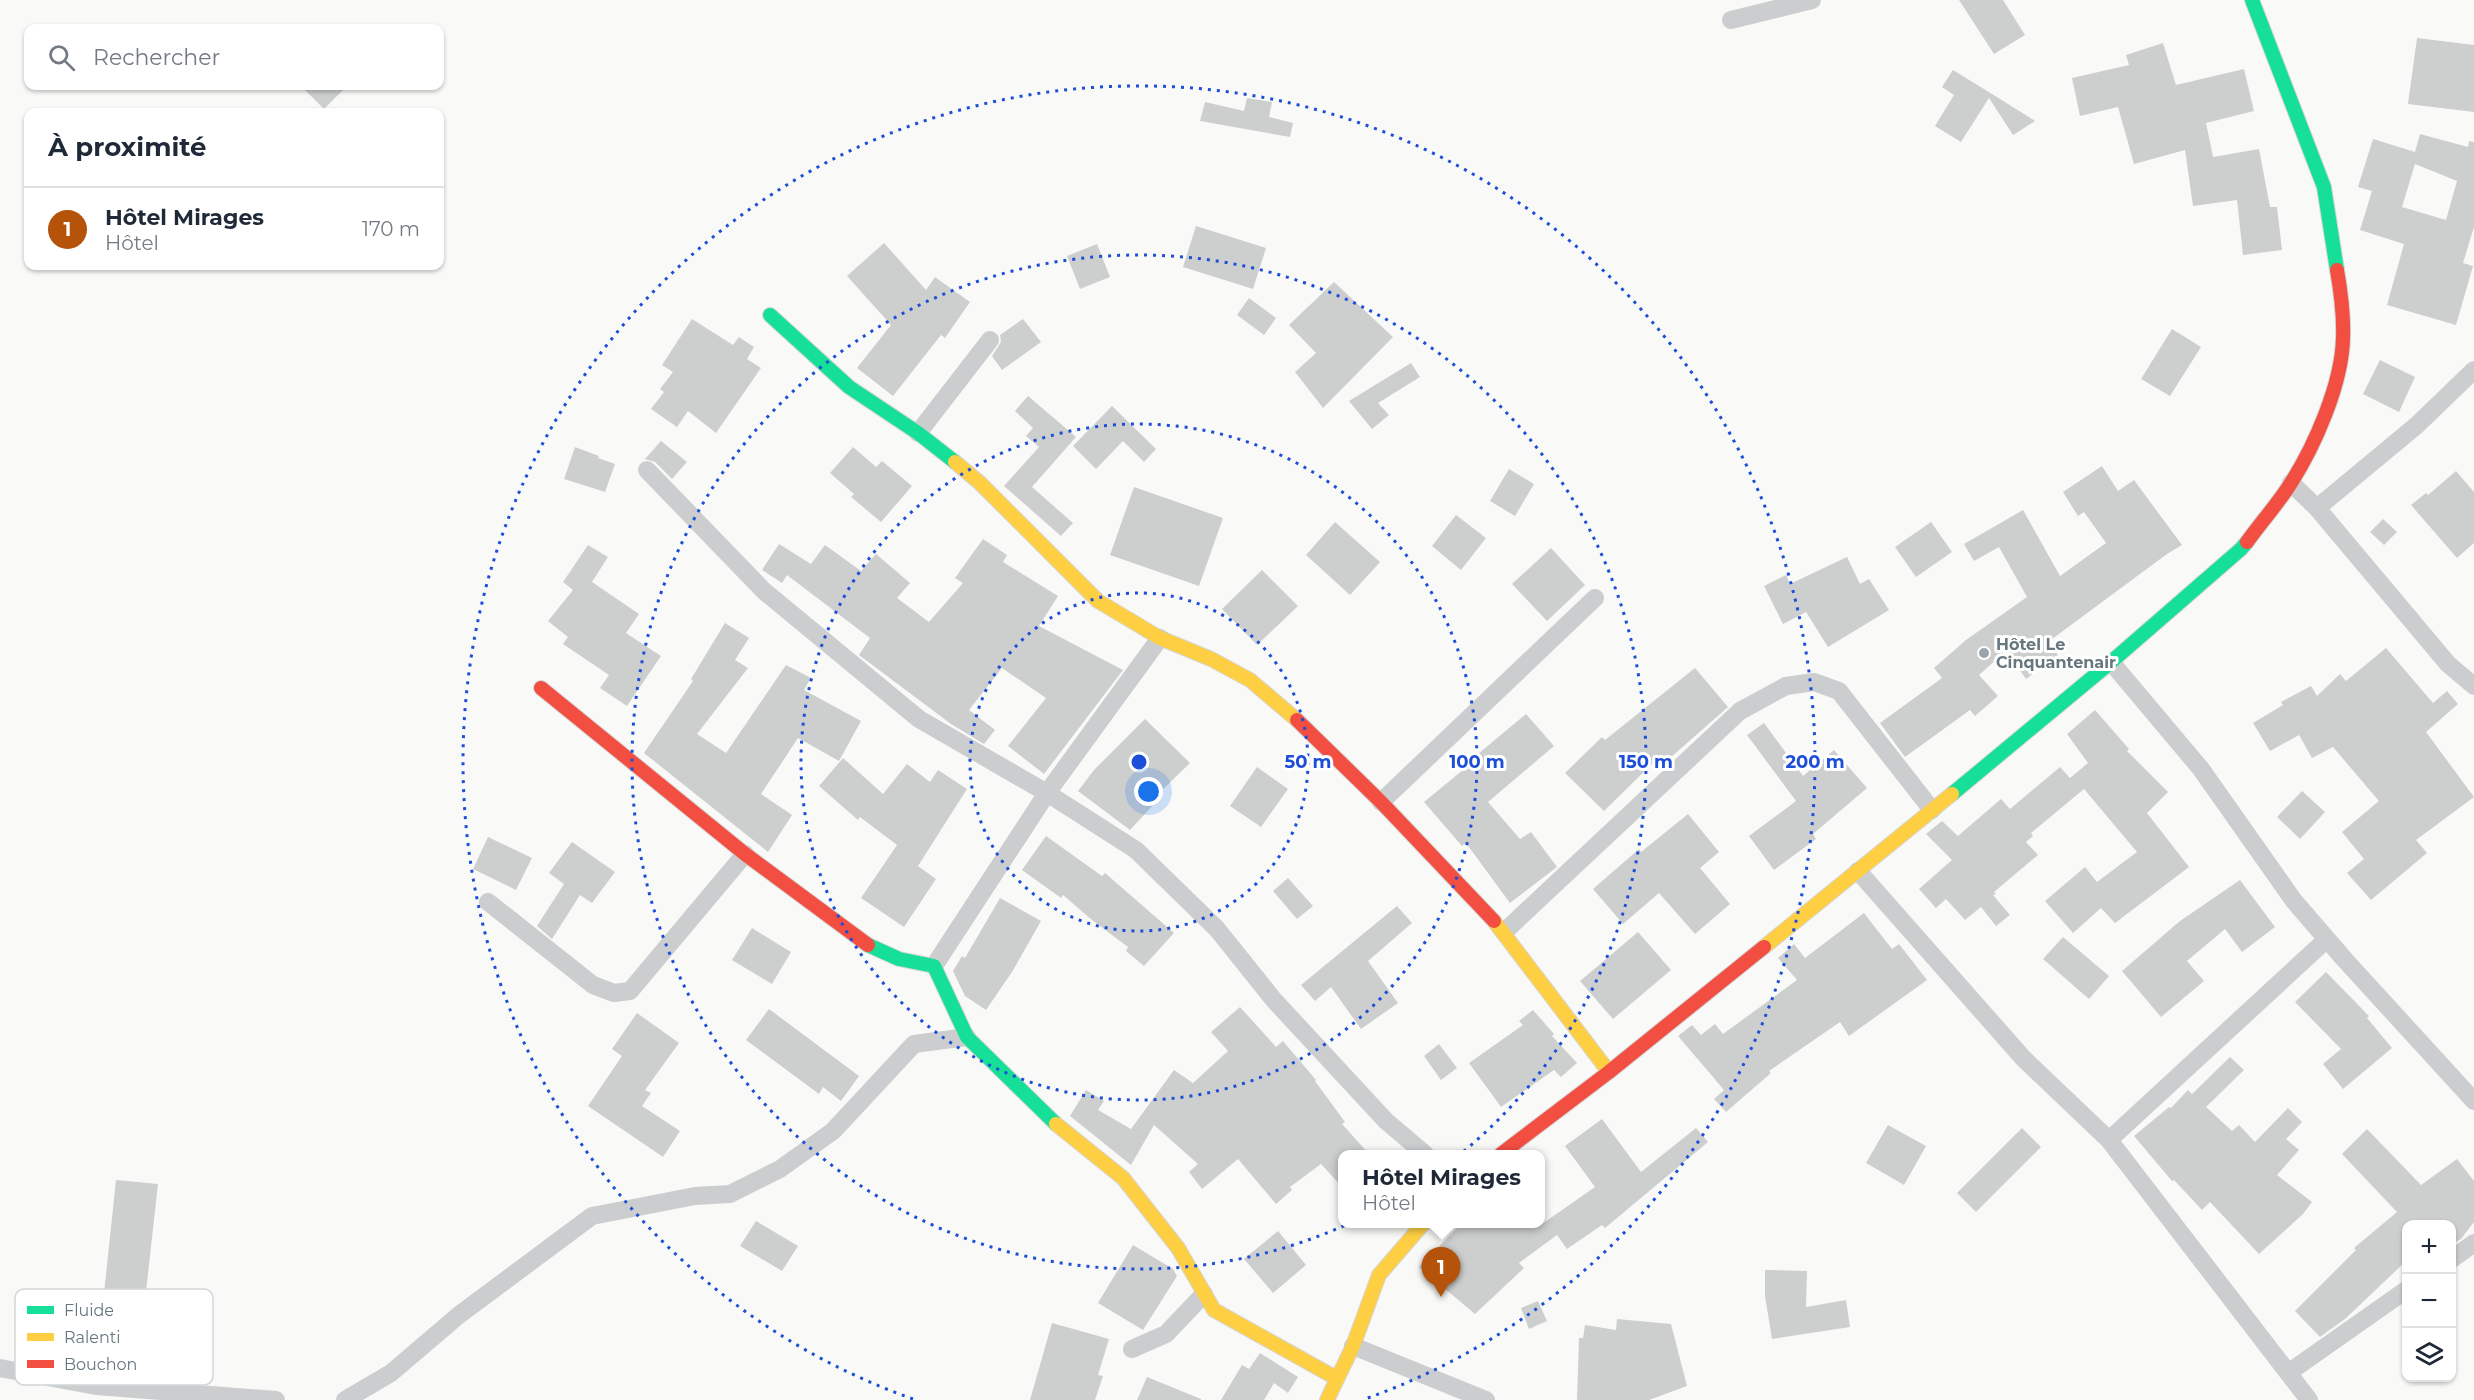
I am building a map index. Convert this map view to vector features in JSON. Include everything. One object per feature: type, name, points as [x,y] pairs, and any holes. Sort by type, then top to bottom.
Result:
[{"type":"street","points":[[1731,20],[1812,0]]},
{"type":"street","points":[[1508,1150],[1609,1072],[1858,871],[2111,662],[2241,549],[2291,483],[2316,434],[2337,380],[2343,340],[2342,300],[2324,187],[2252,0]]},
{"type":"street","points":[[770,315],[849,387],[918,433],[980,483],[1098,601],[1160,638],[1211,658],[1250,680],[1291,715],[1381,802],[1504,932],[1609,1072]]},
{"type":"street","points":[[918,433],[990,340]]},
{"type":"street","points":[[2317,508],[2417,425],[2474,370]]},
{"type":"street","points":[[647,470],[764,591],[919,719],[1047,793],[1137,850],[1217,929],[1273,999],[1386,1122],[1419,1150]]},
{"type":"street","points":[[2291,483],[2317,508],[2448,664],[2474,686]]},
{"type":"street","points":[[1381,802],[1595,598]]},
{"type":"street","points":[[934,966],[1047,793],[1160,638]]},
{"type":"street","points":[[2111,662],[2201,769],[2294,901],[2474,1101]]},
{"type":"street","points":[[1504,932],[1740,711],[1786,686],[1814,682],[1839,691],[1932,810]]},
{"type":"street","points":[[541,688],[745,854],[875,950],[899,959],[934,966]]},
{"type":"street","points":[[488,902],[593,985],[614,993],[630,991],[745,854]]},
{"type":"street","points":[[1858,871],[2023,1058],[2109,1140],[2309,1400]]},
{"type":"street","points":[[2109,1140],[2327,939]]},
{"type":"street","points":[[934,966],[968,1037],[1054,1122],[1123,1178],[1178,1248],[1214,1310],[1336,1378]]},
{"type":"street","points":[[345,1400],[391,1373],[459,1315],[592,1216],[694,1196],[730,1194],[780,1169],[833,1131],[914,1044],[968,1037]]},
{"type":"street","points":[[1327,1400],[1353,1346],[1379,1275],[1420,1228]]},
{"type":"street","points":[[2456,1256],[2474,1243]]},
{"type":"street","points":[[2288,1374],[2402,1293]]},
{"type":"street","points":[[1132,1349],[1167,1334],[1204,1294]]},
{"type":"street","points":[[1353,1346],[1486,1400]]},
{"type":"street","points":[[0,1368],[15,1371]]},
{"type":"street","points":[[91,1385],[276,1400]]},
{"type":"building","points":[[1959,0],[2003,0],[2025,35],[1994,54]]},
{"type":"building","points":[[2417,38],[2474,45],[2474,112],[2408,104]]},
{"type":"building","points":[[2163,43],[2176,85],[2244,69],[2254,111],[2206,123],[2213,157],[2259,149],[2270,207],[2277,207],[2282,250],[2243,255],[2237,200],[2193,206],[2185,150],[2134,164],[2118,107],[2080,116],[2072,78],[2129,65],[2126,55]]},
{"type":"building","points":[[1953,70],[2035,121],[2013,135],[1989,98],[1961,142],[1935,126],[1954,95],[1942,87]]},
{"type":"building","points":[[305,90],[343,90],[325,108]]},
{"type":"building","points":[[1247,98],[1272,102],[1269,117],[1293,123],[1290,137],[1200,121],[1205,102],[1244,111]]},
{"type":"building","points":[[2420,134],[2468,147],[2469,141],[2474,142],[2474,227],[2463,263],[2473,266],[2456,325],[2387,305],[2404,244],[2360,230],[2372,191],[2358,187],[2373,139],[2415,152]],"holes":[[[2415,164],[2457,181],[2446,220],[2402,207]]]},
{"type":"building","points":[[1196,226],[1266,248],[1253,289],[1183,267]]},
{"type":"building","points":[[884,243],[926,290],[935,277],[970,302],[945,338],[941,335],[893,396],[857,368],[891,325],[847,276]]},
{"type":"building","points":[[1097,244],[1110,277],[1080,289],[1067,256]]},
{"type":"building","points":[[1334,282],[1393,337],[1323,408],[1295,372],[1316,353],[1289,325]]},
{"type":"building","points":[[1249,298],[1276,318],[1264,335],[1237,315]]},
{"type":"building","points":[[692,319],[733,345],[739,337],[754,347],[747,359],[761,368],[716,433],[688,411],[677,427],[651,409],[664,392],[660,389],[673,372],[662,365]]},
{"type":"building","points":[[1023,319],[1041,342],[1002,370],[992,356],[1001,342],[1000,335]]},
{"type":"building","points":[[2172,329],[2201,347],[2170,396],[2141,379]]},
{"type":"building","points":[[2380,360],[2415,377],[2399,412],[2363,394]]},
{"type":"building","points":[[1411,363],[1420,377],[1378,403],[1389,415],[1372,429],[1349,401]]},
{"type":"building","points":[[1028,396],[1076,437],[1032,487],[1073,523],[1061,536],[1004,486],[1039,447],[1026,436],[1033,428],[1015,411]]},
{"type":"building","points":[[1112,406],[1156,449],[1144,462],[1123,441],[1096,469],[1073,446]]},
{"type":"building","points":[[661,441],[687,462],[672,479],[655,462],[645,459]]},
{"type":"building","points":[[575,447],[615,464],[605,492],[564,479]]},
{"type":"building","points":[[853,447],[876,467],[882,461],[912,486],[881,522],[851,497],[854,494],[830,473]]},
{"type":"building","points":[[2102,466],[2118,491],[2134,480],[2182,545],[2048,642],[2058,655],[2026,679],[2006,651],[1979,675],[1998,696],[1975,716],[1970,710],[1905,757],[1880,723],[1942,678],[1934,668],[1966,640],[2027,597],[1999,547],[1974,561],[1964,544],[2023,510],[2060,576],[2106,543],[2084,512],[2078,516],[2063,492]]},
{"type":"building","points":[[1509,469],[1534,484],[1515,516],[1490,501]]},
{"type":"building","points":[[2456,471],[2474,492],[2474,543],[2457,558],[2411,505],[2426,493],[2428,495]]},
{"type":"building","points":[[1134,487],[1223,518],[1199,586],[1110,555]]},
{"type":"building","points":[[1456,515],[1486,538],[1461,570],[1432,546]]},
{"type":"building","points":[[2383,519],[2397,532],[2384,545],[2370,532]]},
{"type":"building","points":[[1335,522],[1380,562],[1350,595],[1306,555]]},
{"type":"building","points":[[1931,522],[1952,552],[1916,577],[1895,547]]},
{"type":"building","points":[[983,539],[1007,555],[1003,562],[1058,596],[1039,626],[1123,670],[1044,774],[1008,746],[1046,698],[1002,668],[969,710],[995,730],[984,744],[951,724],[859,655],[870,638],[787,575],[782,583],[762,570],[779,544],[811,564],[825,545],[861,571],[876,554],[910,583],[897,598],[929,622],[963,583],[955,578]]},
{"type":"building","points":[[588,545],[608,557],[592,582],[639,614],[626,633],[661,656],[627,706],[600,688],[609,675],[563,644],[568,637],[548,621],[573,590],[563,582]]},
{"type":"building","points":[[1551,548],[1585,585],[1547,621],[1512,584]]},
{"type":"building","points":[[1847,557],[1860,584],[1869,579],[1889,610],[1828,647],[1806,612],[1783,624],[1764,586],[1786,575],[1790,584]]},
{"type":"building","points":[[1262,570],[1298,606],[1257,645],[1222,609]]},
{"type":"building","points":[[725,623],[749,638],[735,660],[748,668],[697,734],[726,753],[786,665],[811,678],[804,690],[861,721],[839,761],[798,738],[761,794],[792,815],[768,852],[644,753],[693,681],[691,679]]},
{"type":"building","points":[[2386,648],[2433,703],[2447,691],[2458,704],[2426,732],[2474,797],[2416,840],[2427,853],[2371,900],[2347,873],[2364,859],[2342,832],[2379,801],[2333,747],[2312,758],[2299,735],[2270,751],[2253,723],[2283,705],[2281,702],[2311,686],[2317,696],[2340,674],[2346,681]]},
{"type":"building","points":[[1695,668],[1728,707],[1661,766],[1656,760],[1604,811],[1565,773],[1602,737],[1605,740]]},
{"type":"building","points":[[2095,710],[2129,749],[2127,751],[2168,792],[2147,813],[2189,867],[2115,923],[2101,908],[2073,933],[2045,901],[2085,867],[2097,882],[2137,852],[2084,789],[2031,833],[2033,836],[2026,842],[2038,855],[1994,892],[1996,894],[1993,895],[2010,915],[1996,926],[1981,907],[1965,920],[1946,899],[1936,908],[1919,889],[1952,860],[1926,834],[1942,821],[1958,836],[2001,799],[2010,809],[2060,767],[2070,778],[2088,763],[2067,734]]},
{"type":"building","points":[[1526,714],[1554,746],[1488,802],[1520,839],[1531,832],[1557,867],[1510,903],[1466,843],[1462,846],[1424,802]]},
{"type":"building","points":[[1145,719],[1190,763],[1155,797],[1158,800],[1130,830],[1078,791],[1094,770]]},
{"type":"building","points":[[1764,723],[1803,776],[1834,750],[1867,788],[1813,834],[1816,839],[1774,870],[1749,836],[1796,801],[1747,735]]},
{"type":"building","points":[[843,758],[883,794],[907,764],[930,782],[938,770],[967,789],[918,866],[936,879],[904,927],[861,898],[897,845],[860,817],[858,820],[819,786]]},
{"type":"building","points":[[1257,767],[1288,789],[1261,827],[1230,806]]},
{"type":"building","points":[[2302,791],[2325,812],[2300,839],[2277,817]]},
{"type":"building","points":[[1688,814],[1719,852],[1700,868],[1730,904],[1695,934],[1659,893],[1623,924],[1593,889],[1639,849],[1641,852]]},
{"type":"building","points":[[1046,836],[1102,876],[1105,873],[1174,933],[1144,966],[1126,951],[1128,947],[1063,895],[1061,898],[1022,870]]},
{"type":"building","points":[[488,837],[532,858],[516,890],[473,869]]},
{"type":"building","points":[[572,842],[615,872],[592,903],[580,895],[552,939],[537,926],[564,884],[549,873]]},
{"type":"building","points":[[1288,878],[1313,906],[1297,919],[1273,891]]},
{"type":"building","points":[[2240,880],[2275,927],[2242,952],[2225,929],[2187,961],[2204,981],[2161,1017],[2122,971],[2180,921]]},
{"type":"building","points":[[1000,898],[1041,921],[1012,972],[986,1010],[965,996],[953,971],[962,956],[965,958]]},
{"type":"building","points":[[1397,906],[1412,923],[1368,961],[1398,1003],[1361,1029],[1331,987],[1315,1001],[1301,985]]},
{"type":"building","points":[[1864,913],[1892,949],[1899,944],[1927,980],[1849,1036],[1840,1022],[1769,1071],[1771,1073],[1726,1112],[1714,1099],[1724,1090],[1678,1036],[1692,1025],[1701,1035],[1715,1024],[1723,1034],[1797,980],[1778,958],[1794,944],[1805,958]]},
{"type":"building","points":[[752,928],[791,952],[772,984],[732,960]]},
{"type":"building","points":[[1638,932],[1671,970],[1613,1019],[1580,981]]},
{"type":"building","points":[[2063,937],[2109,976],[2089,999],[2043,959]]},
{"type":"building","points":[[2326,972],[2369,1016],[2367,1018],[2392,1048],[2343,1089],[2323,1064],[2341,1049],[2295,1002]]},
{"type":"building","points":[[1240,1007],[1276,1047],[1283,1041],[1316,1080],[1345,1122],[1342,1124],[1365,1150],[1338,1150],[1338,1183],[1321,1164],[1290,1187],[1292,1190],[1276,1204],[1238,1159],[1202,1189],[1189,1172],[1198,1164],[1154,1125],[1131,1165],[1070,1116],[1086,1090],[1104,1101],[1098,1110],[1131,1129],[1174,1070],[1193,1083],[1228,1051],[1211,1032]]},
{"type":"building","points":[[769,1009],[859,1076],[841,1101],[823,1087],[819,1094],[746,1040]]},
{"type":"building","points":[[1533,1010],[1554,1034],[1552,1036],[1577,1063],[1561,1077],[1554,1070],[1501,1107],[1469,1063],[1523,1025],[1519,1021]]},
{"type":"building","points":[[637,1013],[679,1043],[645,1090],[651,1093],[642,1106],[680,1131],[663,1157],[588,1106],[622,1056],[612,1049]]},
{"type":"building","points":[[1439,1044],[1457,1068],[1441,1080],[1424,1056]]},
{"type":"building","points":[[2230,1057],[2244,1070],[2206,1107],[2232,1131],[2239,1125],[2255,1142],[2288,1108],[2302,1122],[2286,1139],[2299,1150],[2277,1175],[2312,1202],[2303,1214],[2259,1254],[2210,1202],[2202,1210],[2174,1180],[2172,1181],[2134,1136],[2169,1107],[2171,1108],[2188,1090],[2192,1094]]},
{"type":"building","points":[[1602,1119],[1641,1172],[1696,1128],[1708,1142],[1605,1228],[1602,1225],[1567,1249],[1557,1235],[1519,1263],[1524,1268],[1475,1314],[1419,1267],[1457,1228],[1545,1228],[1545,1222],[1595,1187],[1565,1146]]},
{"type":"building","points":[[1888,1125],[1926,1146],[1904,1185],[1866,1163]]},
{"type":"building","points":[[2022,1128],[2041,1147],[1976,1212],[1957,1193]]},
{"type":"building","points":[[2367,1129],[2421,1185],[2457,1159],[2474,1181],[2474,1222],[2456,1242],[2456,1220],[2402,1220],[2402,1265],[2345,1319],[2320,1337],[2295,1311],[2356,1250],[2354,1248],[2397,1212],[2342,1154]]},
{"type":"building","points":[[116,1180],[158,1184],[146,1289],[104,1289]]},
{"type":"building","points":[[756,1221],[798,1246],[782,1271],[740,1246]]},
{"type":"building","points":[[1278,1231],[1306,1265],[1273,1293],[1244,1259]]},
{"type":"building","points":[[1133,1245],[1173,1269],[1177,1276],[1143,1330],[1098,1303]]},
{"type":"building","points":[[1765,1270],[1807,1271],[1806,1307],[1846,1300],[1850,1327],[1772,1339],[1765,1296]]},
{"type":"building","points":[[1538,1301],[1547,1321],[1529,1329],[1521,1308]]},
{"type":"building","points":[[1617,1319],[1671,1324],[1687,1386],[1649,1400],[1577,1400],[1579,1338],[1583,1338],[1585,1325],[1616,1330]]},
{"type":"building","points":[[1052,1323],[1109,1339],[1098,1375],[1103,1376],[1095,1400],[1030,1400]]},
{"type":"building","points":[[1260,1353],[1298,1377],[1288,1393],[1274,1383],[1264,1400],[1221,1400],[1242,1365],[1249,1369]]},
{"type":"building","points":[[1147,1377],[1201,1399],[1201,1400],[1137,1400]]},
{"type":"traffic: fast","points":[[2252,0],[2324,187],[2337,270]]},
{"type":"traffic: fast","points":[[770,315],[849,387],[918,433],[955,462]]},
{"type":"traffic: fast","points":[[1952,794],[2111,662],[2247,542]]},
{"type":"traffic: fast","points":[[868,945],[899,959],[934,966],[967,1037],[1056,1124]]},
{"type":"traffic: slow","points":[[955,462],[980,483],[1098,601],[1160,638],[1211,659],[1250,680],[1297,720]]},
{"type":"traffic: slow","points":[[1764,947],[1952,794]]},
{"type":"traffic: slow","points":[[1494,921],[1609,1072]]},
{"type":"traffic: slow","points":[[1056,1124],[1123,1178],[1178,1248],[1214,1310],[1336,1378]]},
{"type":"traffic: slow","points":[[1327,1400],[1353,1346],[1379,1275],[1420,1228]]},
{"type":"traffic: jam","points":[[2247,542],[2291,483],[2326,414],[2338,375],[2343,338],[2342,304],[2337,270]]},
{"type":"traffic: jam","points":[[541,688],[745,854],[868,945]]},
{"type":"traffic: jam","points":[[1297,720],[1381,802],[1494,921]]},
{"type":"traffic: jam","points":[[1506,1150],[1609,1072],[1764,947]]},
{"type":"place","name":"Hôtel Le Cinquantenair","points":[[1984,653]]},
{"type":"place","name":"Hôtel Mirages","points":[[1441,1297]]}]
